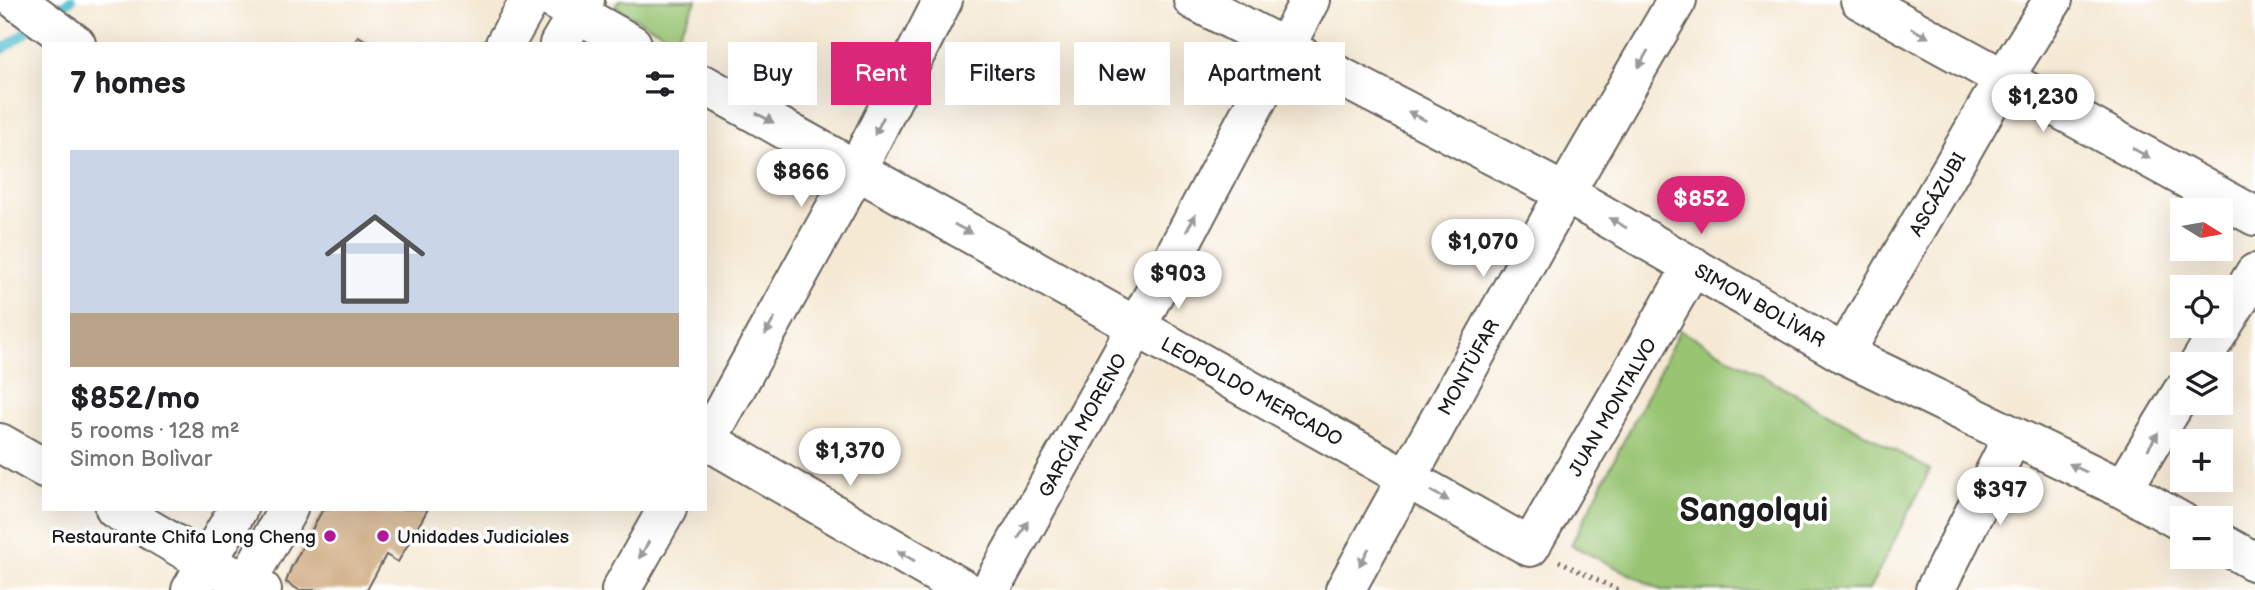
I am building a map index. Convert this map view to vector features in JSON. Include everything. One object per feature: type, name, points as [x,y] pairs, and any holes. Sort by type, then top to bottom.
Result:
[{"type":"street","points":[[506,42],[530,0]]},
{"type":"street","points":[[707,439],[857,169],[943,0]]},
{"type":"street","name":"SIMON BOLÌVAR","points":[[1193,0],[1273,42]]},
{"type":"street","name":"GARCÍA MORENO","points":[[1286,42],[1310,0]]},
{"type":"street","name":"MONTÙFAR","points":[[1345,590],[1565,193],[1677,0]]},
{"type":"street","points":[[1860,0],[2255,216]]},
{"type":"street","name":"ASCÁZUBI","points":[[1844,354],[2004,78],[2053,0]]},
{"type":"street","points":[[17,7],[70,40]]},
{"type":"street","points":[[569,14],[628,42]]},
{"type":"street","name":"SIMON BOLÌVAR","points":[[1345,79],[1565,193],[1844,354],[2123,489],[2170,515]]},
{"type":"street","name":"LEOPOLDO MERCADO","points":[[707,86],[1530,547]]},
{"type":"street","name":"GARCÍA MORENO","points":[[990,590],[1137,326],[1253,105]]},
{"type":"street","name":"JUAN MONTALVO","points":[[1530,547],[1693,266]]},
{"type":"street","points":[[2206,352],[2255,273]]},
{"type":"street","points":[[2123,489],[2170,412]]},
{"type":"street","points":[[1935,590],[2013,436]]},
{"type":"street","points":[[707,442],[965,590]]},
{"type":"street","points":[[0,443],[42,467]]},
{"type":"street","points":[[118,511],[199,576],[250,587],[287,511]]},
{"type":"street","points":[[199,576],[237,511]]},
{"type":"street","points":[[621,590],[666,511]]},
{"type":"street","points":[[2233,550],[2255,562]]},
{"type":"path","points":[[1530,547],[1618,590]]},
{"type":"green space","points":[[619,0],[697,0],[675,40],[615,7]]},
{"type":"green space","points":[[1680,330],[1930,470],[1869,590],[1661,590],[1571,545]]},
{"type":"building","points":[[358,36],[368,42],[355,42]]},
{"type":"building","name":"Restaurante Chifa Long Cheng","points":[[322,511],[427,511],[398,562],[386,555],[367,590],[299,590],[286,582]]},
{"type":"waterway","points":[[49,16],[71,0]]},
{"type":"waterway","points":[[0,51],[37,24]]},
{"type":"place","name":"Restaurante Chifa Long Cheng","points":[[330,536]]},
{"type":"place","name":"Unidades Judiciales","points":[[383,536]]},
{"type":"district","name":"Sangolqui","points":[[1754,509]]}]
